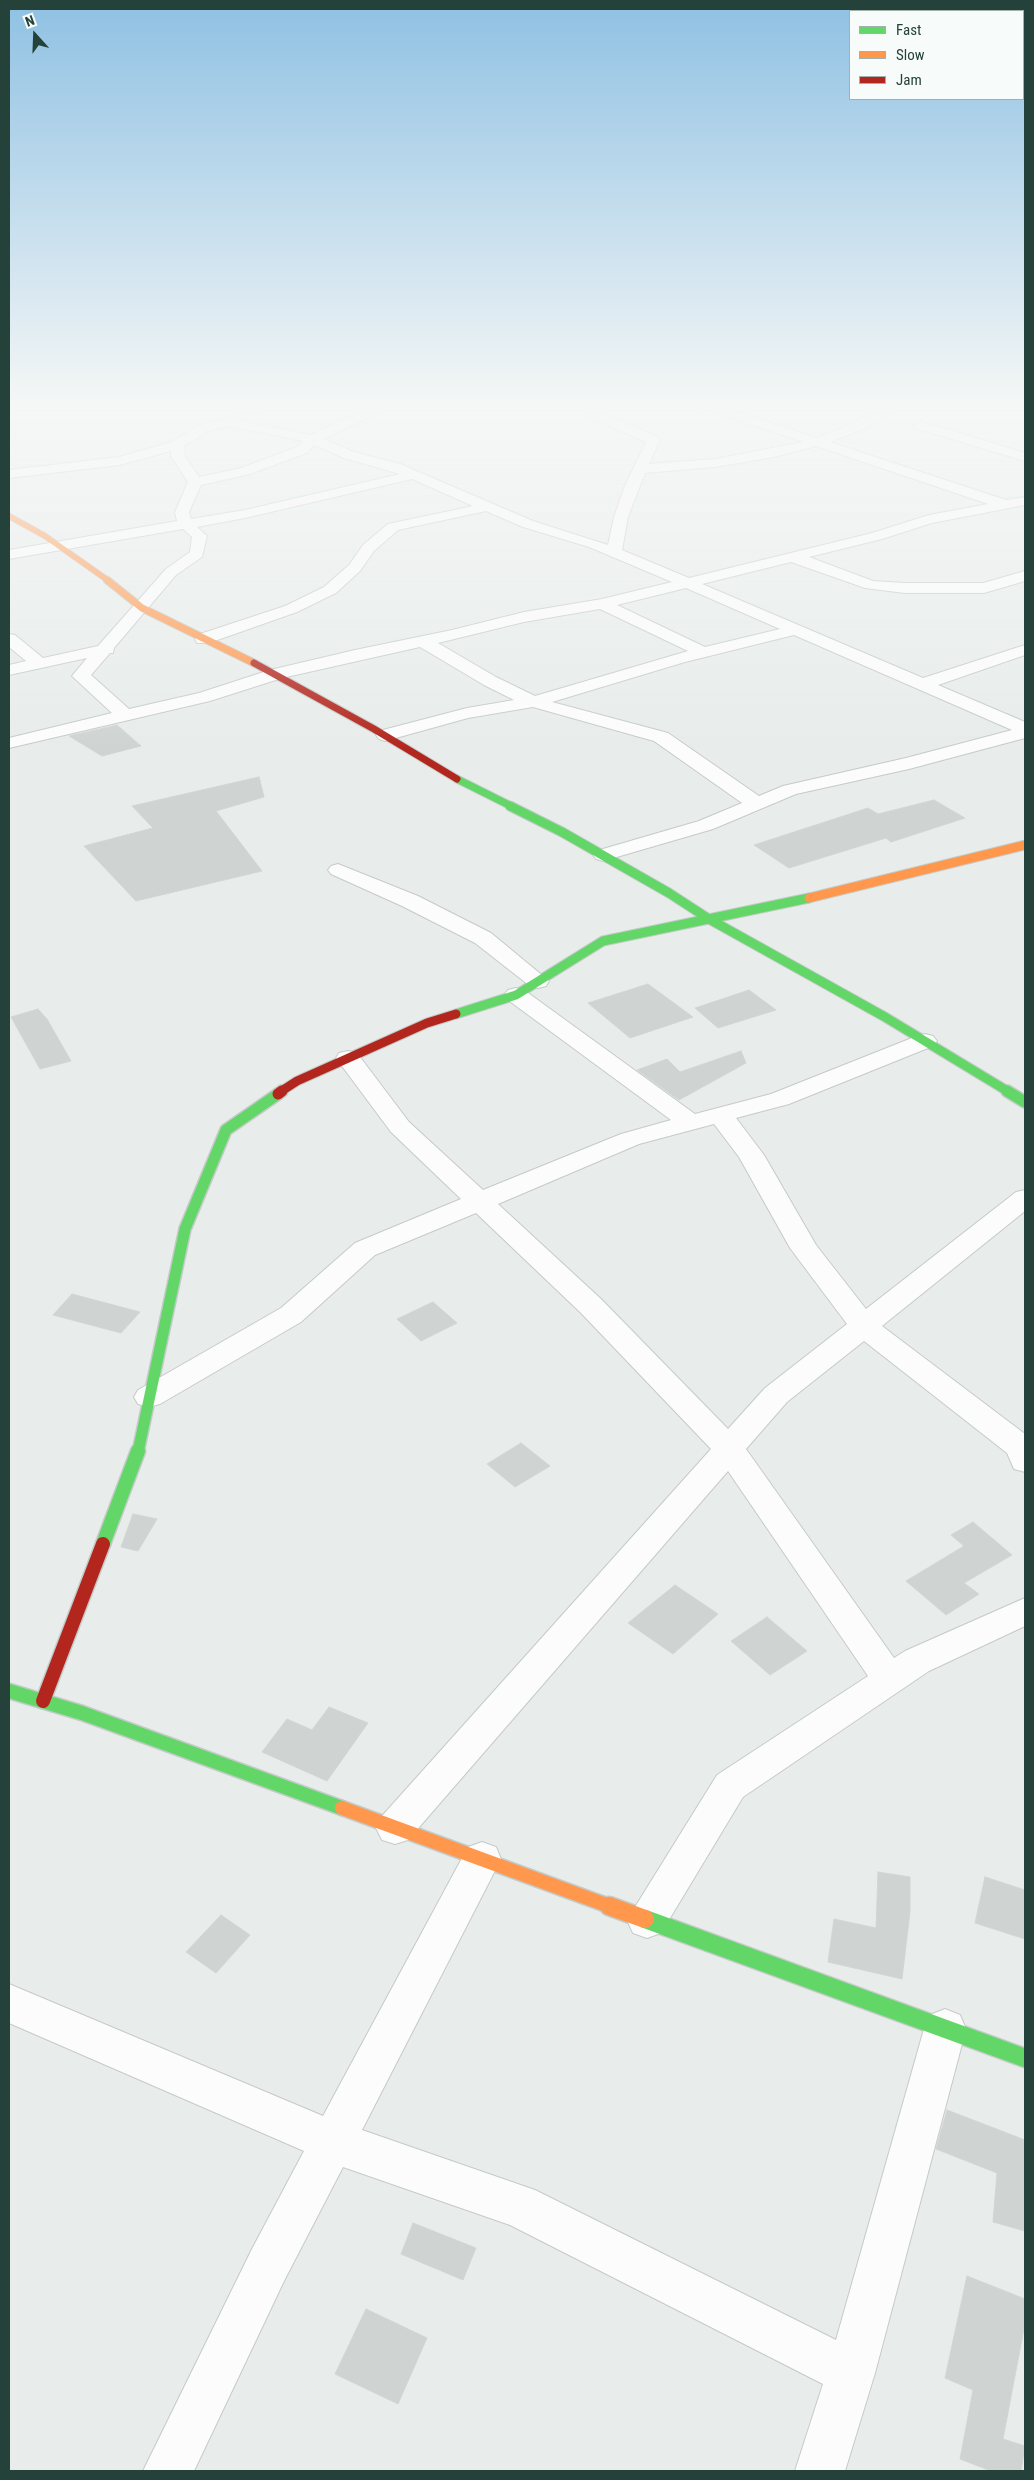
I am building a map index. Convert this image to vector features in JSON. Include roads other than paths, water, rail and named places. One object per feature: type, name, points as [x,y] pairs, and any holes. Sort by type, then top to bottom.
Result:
[{"type":"street","points":[[12,518],[60,546],[92,568],[142,608],[276,674],[385,735],[450,775],[603,855],[709,919],[925,1041],[1025,1102]]},
{"type":"street","points":[[126,716],[81,676],[107,649],[171,572],[198,554],[200,536],[185,524],[183,518]]},
{"type":"street","points":[[9,555],[221,518]]},
{"type":"street","points":[[203,639],[291,609],[330,590],[355,568],[368,548],[392,528],[438,518]]},
{"type":"street","points":[[513,518],[614,553],[686,582],[1025,731]]},
{"type":"street","points":[[614,553],[621,518]]},
{"type":"street","points":[[9,744],[204,697],[276,674],[524,617],[602,604],[789,556],[877,536],[941,518]]},
{"type":"street","points":[[789,556],[871,585],[905,588],[984,588],[1021,580]]},
{"type":"street","points":[[602,604],[703,652]]},
{"type":"street","points":[[385,735],[467,713],[533,702],[703,652],[796,630]]},
{"type":"street","points":[[9,638],[40,664]]},
{"type":"street","points":[[423,641],[490,681],[533,702],[661,737],[757,804]]},
{"type":"street","points":[[9,670],[107,649]]},
{"type":"street","points":[[920,685],[1025,650]]},
{"type":"street","points":[[603,855],[706,825],[790,790],[909,763],[1025,731]]},
{"type":"street","points":[[43,1700],[137,1456],[185,1229],[226,1130],[297,1081],[427,1023],[516,995],[603,941],[774,907],[1023,847]]},
{"type":"street","points":[[338,870],[410,901],[483,938],[538,981]]},
{"type":"street","points":[[516,995],[691,1123]]},
{"type":"street","points":[[149,1397],[291,1315],[365,1250],[630,1139],[780,1099],[925,1041]]},
{"type":"street","points":[[348,1058],[400,1126],[478,1202],[591,1306],[729,1449],[890,1680]]},
{"type":"street","points":[[720,1115],[752,1155],[804,1248],[864,1326],[1022,1448],[1025,1461]]},
{"type":"street","points":[[395,1828],[776,1395],[1025,1198]]},
{"type":"street","points":[[647,1920],[730,1786],[917,1661],[1025,1611]]},
{"type":"street","points":[[9,1691],[82,1713],[1025,2058]]},
{"type":"street","points":[[168,2471],[268,2264],[482,1859]]},
{"type":"street","points":[[9,2004],[333,2142],[519,2206],[851,2373]]},
{"type":"street","points":[[820,2471],[851,2373],[945,2029]]}]
